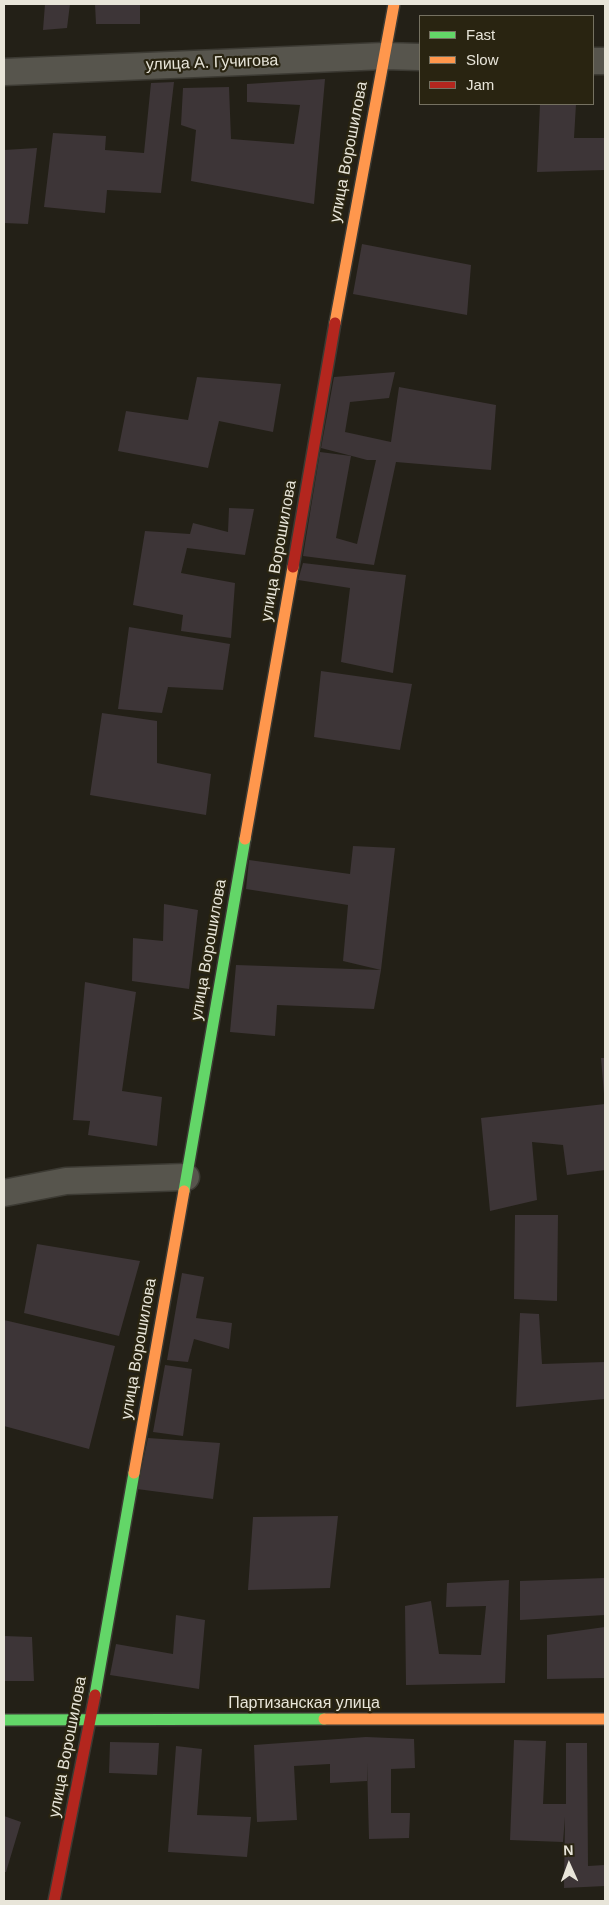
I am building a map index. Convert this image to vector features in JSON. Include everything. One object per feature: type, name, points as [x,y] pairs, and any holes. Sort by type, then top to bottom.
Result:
[{"type":"street","name":"улица Ворошилова","points":[[54,1901],[91,1721],[355,207],[394,4]]},
{"type":"street","name":"улица А. Гучигова","points":[[4,72],[384,56],[419,57]]},
{"type":"street","points":[[4,1193],[66,1181],[186,1177]]},
{"type":"street","name":"Партизанская улица","points":[[4,1720],[605,1719]]},
{"type":"building","points":[[45,4],[70,4],[67,28],[43,30]]},
{"type":"building","points":[[95,4],[140,4],[140,24],[96,24]]},
{"type":"building","points":[[325,79],[314,204],[191,181],[196,130],[181,125],[183,88],[229,87],[231,139],[294,144],[300,105],[247,102],[247,84]]},
{"type":"building","points":[[174,82],[161,193],[107,190],[105,213],[44,207],[53,133],[106,136],[105,150],[144,153],[151,83]]},
{"type":"building","points":[[540,105],[576,105],[574,138],[605,138],[605,170],[537,172]]},
{"type":"building","points":[[37,148],[28,224],[4,223],[4,150]]},
{"type":"building","points":[[362,244],[471,265],[467,315],[353,294]]},
{"type":"building","points":[[395,372],[389,398],[350,402],[345,432],[391,442],[399,387],[496,405],[491,470],[396,462],[374,565],[303,556],[320,452],[351,456],[336,538],[357,544],[376,460],[367,460],[321,448],[334,377]]},
{"type":"building","points":[[197,377],[281,384],[273,432],[219,421],[208,468],[118,451],[126,411],[188,420]]},
{"type":"building","points":[[229,508],[254,509],[245,555],[187,548],[181,573],[235,583],[231,638],[181,631],[183,615],[133,605],[145,531],[190,534],[193,523],[228,532]]},
{"type":"building","points":[[303,563],[406,575],[393,673],[341,662],[350,588],[298,580]]},
{"type":"building","points":[[129,627],[230,644],[223,690],[168,687],[162,713],[118,709]]},
{"type":"building","points":[[321,671],[412,684],[400,750],[314,737]]},
{"type":"building","points":[[102,713],[157,721],[157,763],[211,774],[206,815],[90,795]]},
{"type":"building","points":[[353,846],[395,848],[381,970],[343,961],[348,905],[246,889],[249,860],[350,874]]},
{"type":"building","points":[[164,904],[198,910],[189,989],[132,981],[133,938],[163,941]]},
{"type":"building","points":[[236,965],[381,970],[374,1009],[277,1005],[275,1036],[230,1032]]},
{"type":"building","points":[[85,982],[136,992],[122,1091],[162,1097],[157,1146],[88,1135],[90,1121],[73,1120]]},
{"type":"building","points":[[601,1058],[605,1058],[605,1094],[604,1094]]},
{"type":"building","points":[[605,1104],[605,1170],[567,1175],[563,1145],[532,1142],[537,1200],[490,1211],[481,1118]]},
{"type":"building","points":[[515,1215],[558,1215],[557,1301],[514,1299]]},
{"type":"building","points":[[37,1244],[140,1261],[119,1336],[24,1313]]},
{"type":"building","points":[[182,1273],[204,1277],[196,1318],[232,1323],[229,1349],[194,1339],[188,1362],[167,1360]]},
{"type":"building","points":[[520,1313],[539,1314],[542,1364],[605,1362],[605,1399],[516,1407]]},
{"type":"building","points":[[4,1320],[115,1346],[89,1449],[4,1426]]},
{"type":"building","points":[[165,1365],[192,1369],[183,1436],[153,1432]]},
{"type":"building","points":[[148,1438],[220,1443],[213,1499],[137,1489]]},
{"type":"building","points":[[338,1516],[330,1588],[248,1590],[253,1517]]},
{"type":"building","points":[[605,1578],[605,1615],[520,1620],[520,1581]]},
{"type":"building","points":[[509,1580],[505,1683],[406,1685],[405,1606],[431,1601],[439,1654],[481,1655],[486,1606],[446,1607],[447,1583]]},
{"type":"building","points":[[176,1615],[205,1620],[199,1689],[110,1675],[116,1644],[173,1654]]},
{"type":"building","points":[[605,1627],[605,1678],[547,1679],[547,1635]]},
{"type":"building","points":[[4,1636],[32,1637],[34,1681],[4,1681]]},
{"type":"building","points":[[366,1737],[414,1739],[415,1768],[391,1769],[391,1813],[410,1813],[409,1838],[369,1839],[367,1763],[367,1781],[330,1783],[330,1764],[294,1766],[297,1820],[257,1822],[254,1745]]},
{"type":"building","points":[[514,1740],[546,1741],[543,1804],[566,1804],[566,1743],[587,1743],[588,1866],[605,1865],[605,1886],[564,1888],[565,1817],[563,1842],[510,1840]]},
{"type":"building","points":[[110,1742],[159,1743],[157,1775],[109,1773]]},
{"type":"building","points":[[176,1746],[202,1749],[197,1815],[251,1817],[247,1857],[168,1852]]},
{"type":"building","points":[[4,1816],[21,1822],[6,1872],[4,1872]]},
{"type":"traffic: fast","points":[[184,1191],[245,839]]},
{"type":"traffic: fast","points":[[95,1695],[134,1473]]},
{"type":"traffic: fast","points":[[4,1720],[324,1719]]},
{"type":"traffic: slow","points":[[335,323],[394,4]]},
{"type":"traffic: slow","points":[[245,839],[293,567]]},
{"type":"traffic: slow","points":[[134,1473],[184,1191]]},
{"type":"traffic: slow","points":[[324,1719],[605,1719]]},
{"type":"traffic: jam","points":[[293,567],[335,323]]},
{"type":"traffic: jam","points":[[54,1901],[95,1695]]}]
